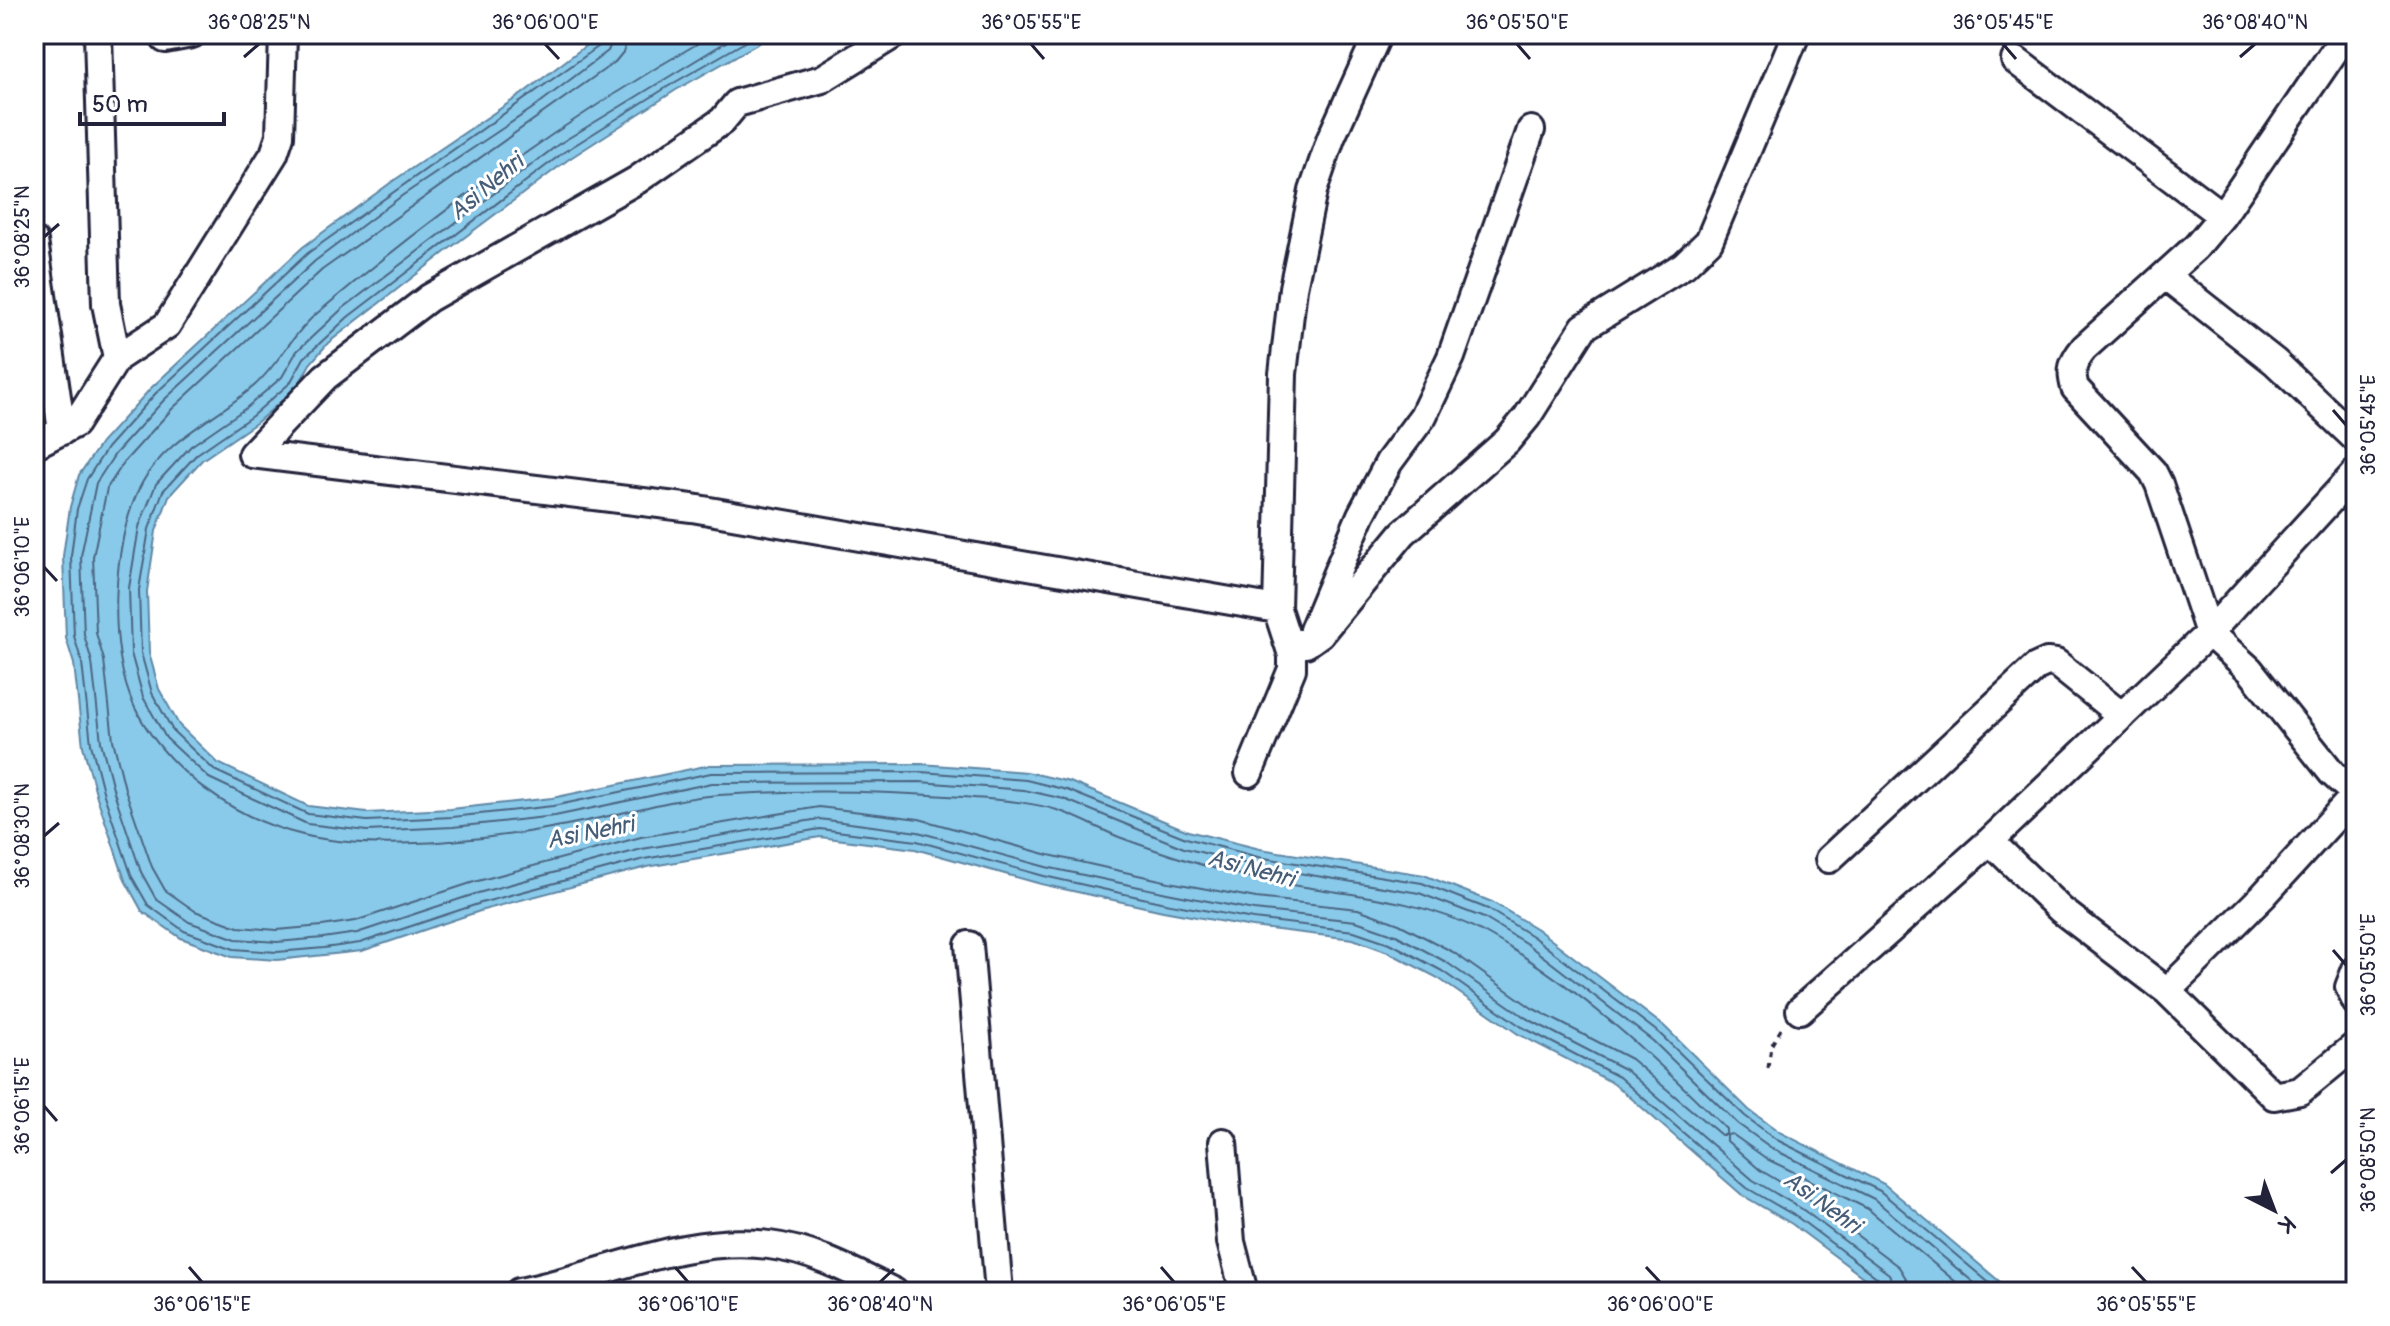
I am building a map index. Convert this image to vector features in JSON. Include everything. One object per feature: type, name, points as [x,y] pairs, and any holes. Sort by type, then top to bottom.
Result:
[{"type":"street","points":[[98,34],[106,304],[117,358]]},
{"type":"street","points":[[165,39],[192,34]]},
{"type":"street","points":[[34,445],[75,424],[117,358],[167,325],[274,154],[280,136],[283,34]]},
{"type":"street","points":[[895,34],[822,79],[737,103],[722,121],[637,180],[429,298],[325,377],[252,454],[692,508],[1277,609]]},
{"type":"street","points":[[1297,642],[1277,609],[1283,374],[1293,288],[1313,191],[1331,138],[1378,34]]},
{"type":"street","points":[[1297,642],[1320,634],[1403,533],[1507,441],[1541,398],[1570,345],[1584,327],[1602,313],[1632,299],[1684,265],[1709,241],[1796,34]]},
{"type":"street","points":[[2167,991],[2263,896],[2356,794],[2332,773],[2250,670],[2209,633],[2153,472],[2075,388],[2071,373],[2073,361],[2167,277],[2222,216],[2346,34]]},
{"type":"street","points":[[2015,60],[2222,216]]},
{"type":"street","points":[[1249,773],[1292,669],[1297,642],[1389,462],[1423,416],[1451,357],[1531,130]]},
{"type":"street","points":[[34,241],[62,431]]},
{"type":"street","points":[[2167,277],[2275,362],[2356,439]]},
{"type":"street","points":[[1800,1010],[1990,841],[2209,633],[2356,472]]},
{"type":"street","points":[[1829,859],[2036,667],[2047,662],[2056,663],[2122,716]]},
{"type":"street","points":[[1990,841],[2061,910],[2167,991],[2274,1096],[2300,1091],[2356,1045]]},
{"type":"street","points":[[969,945],[999,1292]]},
{"type":"street","points":[[2356,969],[2349,987],[2356,1002]]},
{"type":"street","points":[[1223,1142],[1231,1242],[1244,1292]]},
{"type":"street","points":[[519,1292],[553,1286],[698,1245],[771,1245],[825,1260],[894,1292]]},
{"type":"path","points":[[1768,1068],[1771,1046],[1781,1027],[1800,1010]]},
{"type":"water","name":"Asi Nehri","points":[[601,34],[775,34],[676,90],[569,159],[449,249],[328,343],[310,364],[297,388],[256,423],[202,460],[169,496],[156,531],[147,591],[149,653],[159,689],[179,725],[218,763],[308,806],[367,813],[451,809],[552,798],[710,765],[921,764],[1027,772],[1070,782],[1188,831],[1260,849],[1424,875],[1492,902],[1537,929],[1665,1027],[1749,1110],[1781,1133],[1884,1184],[2012,1292],[1883,1292],[1792,1224],[1742,1195],[1615,1084],[1518,1034],[1438,978],[1388,952],[1353,939],[1252,927],[1163,911],[1041,884],[915,849],[820,837],[647,867],[483,910],[362,951],[277,960],[232,957],[181,938],[142,911],[125,880],[97,797],[83,746],[74,664],[66,638],[63,556],[70,507],[79,475],[101,443],[151,388],[303,247],[393,181],[522,94]]}]
